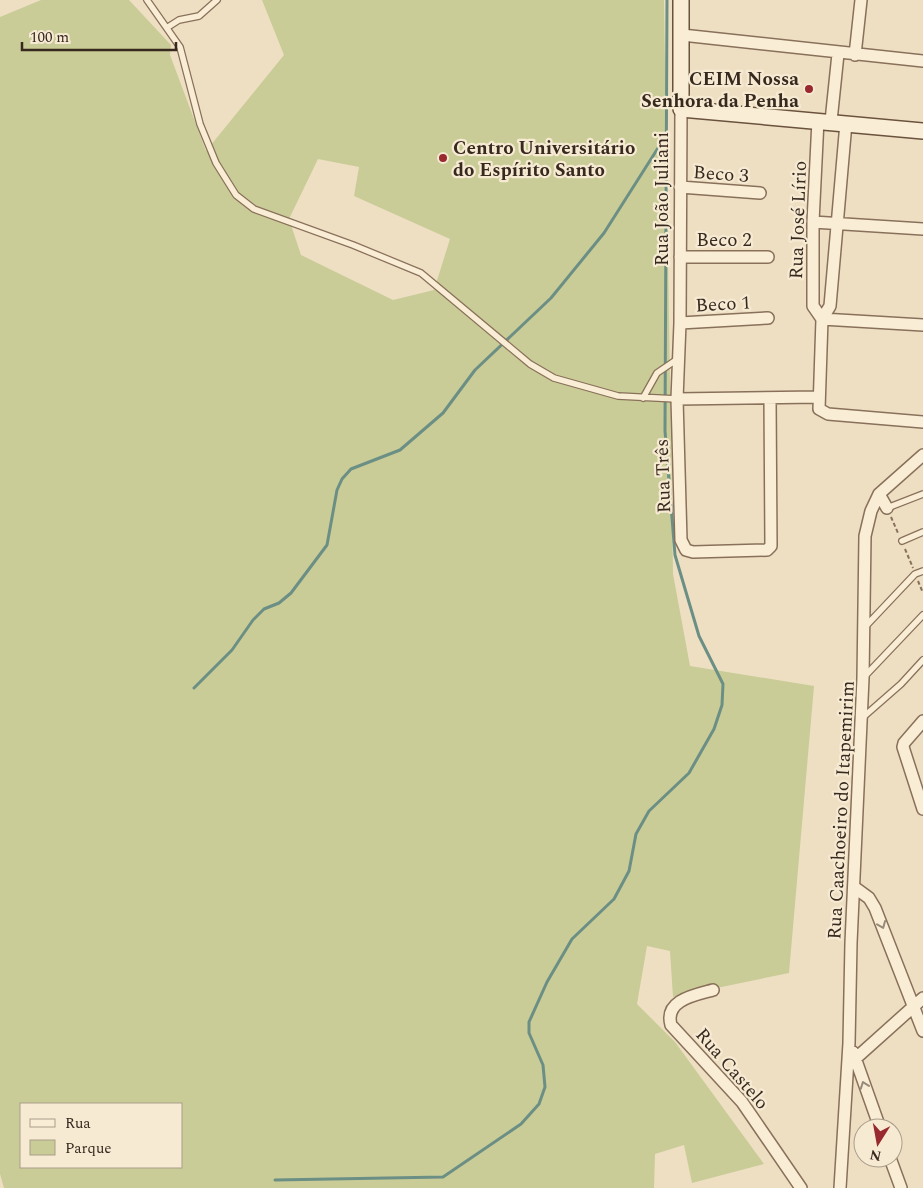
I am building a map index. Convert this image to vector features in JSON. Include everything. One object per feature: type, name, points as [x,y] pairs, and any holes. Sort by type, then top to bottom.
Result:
[{"type":"main road","name":"Rua João Juliani","points":[[681,0],[681,109]]},
{"type":"main road","points":[[681,109],[923,130]]},
{"type":"street","points":[[855,55],[861,0]]},
{"type":"street","points":[[682,35],[838,54],[923,61]]},
{"type":"street","points":[[831,121],[838,54]]},
{"type":"street","name":"Rua João Juliani","points":[[677,399],[680,323],[681,109]]},
{"type":"street","name":"Rua José Lírio","points":[[819,397],[822,318],[830,306],[836,222],[831,121]]},
{"type":"street","name":"Rua José Lírio","points":[[822,318],[812,306],[812,222],[831,121]]},
{"type":"street","name":"Beco 3","points":[[680,187],[760,193]]},
{"type":"street","points":[[812,222],[923,228]]},
{"type":"street","name":"Beco 2","points":[[680,257],[768,257]]},
{"type":"street","name":"Beco 1","points":[[680,323],[768,318]]},
{"type":"street","points":[[822,318],[923,326]]},
{"type":"street","points":[[677,399],[819,397],[820,411],[828,414],[923,422]]},
{"type":"street","name":"Rua Três","points":[[677,399],[682,540],[686,550],[693,552],[767,550],[771,546],[770,398]]},
{"type":"street","name":"Rua Caachoeiro do Itapemirim","points":[[840,1188],[849,1042],[849,989],[863,678],[865,536],[871,510],[879,494],[923,455]]},
{"type":"street","points":[[879,494],[887,508]]},
{"type":"street","points":[[923,721],[904,743],[905,758],[923,809]]},
{"type":"street","points":[[854,887],[869,898],[875,908],[923,1031]]},
{"type":"street","name":"Rua Castelo","points":[[713,990],[688,997],[675,1004],[670,1015],[671,1025],[742,1102],[801,1188]]},
{"type":"street","points":[[855,1059],[923,998]]},
{"type":"street","points":[[849,1042],[876,1118]]},
{"type":"street","points":[[894,1168],[901,1188]]},
{"type":"lane","points":[[147,0],[168,27],[180,47],[205,141],[228,186],[243,201],[254,209],[353,245],[421,273],[542,372],[599,391],[643,398],[677,399]]},
{"type":"lane","points":[[168,27],[179,20],[199,16],[217,0]]},
{"type":"lane","points":[[643,398],[657,373],[679,358]]},
{"type":"lane","points":[[887,508],[923,494]]},
{"type":"lane","points":[[902,541],[923,532]]},
{"type":"lane","points":[[864,628],[915,574],[923,571]]},
{"type":"lane","points":[[863,678],[923,615]]},
{"type":"lane","points":[[861,719],[902,684],[923,660]]},
{"type":"path","points":[[887,508],[923,593]]},
{"type":"green space","points":[[41,0],[129,0],[171,45],[170,55],[206,151],[284,55],[262,0],[664,0],[673,574],[690,666],[814,686],[789,973],[673,997],[670,951],[647,946],[637,1004],[675,1042],[764,1164],[692,1183],[684,1145],[655,1154],[654,1188],[4,1188],[0,1174],[0,17]],"holes":[[[318,159],[359,167],[354,196],[450,239],[434,290],[393,300],[301,255],[289,219]]]},
{"type":"waterway","points":[[275,1180],[443,1177],[521,1124],[539,1104],[545,1087],[543,1065],[529,1033],[529,1022],[547,982],[572,939],[614,899],[629,871],[636,834],[649,811],[689,773],[714,729],[722,705],[723,684],[699,636],[675,555],[665,431],[667,0]]},
{"type":"waterway","points":[[194,688],[232,650],[253,620],[264,609],[279,603],[291,593],[327,545],[337,490],[342,479],[351,469],[400,450],[443,413],[475,370],[551,298],[604,233],[665,137]]},
{"type":"place","name":"CEIM Nossa Senhora da Penha","points":[[809,89]]},
{"type":"place","name":"Centro Universitário do Espírito Santo","points":[[443,158]]}]
